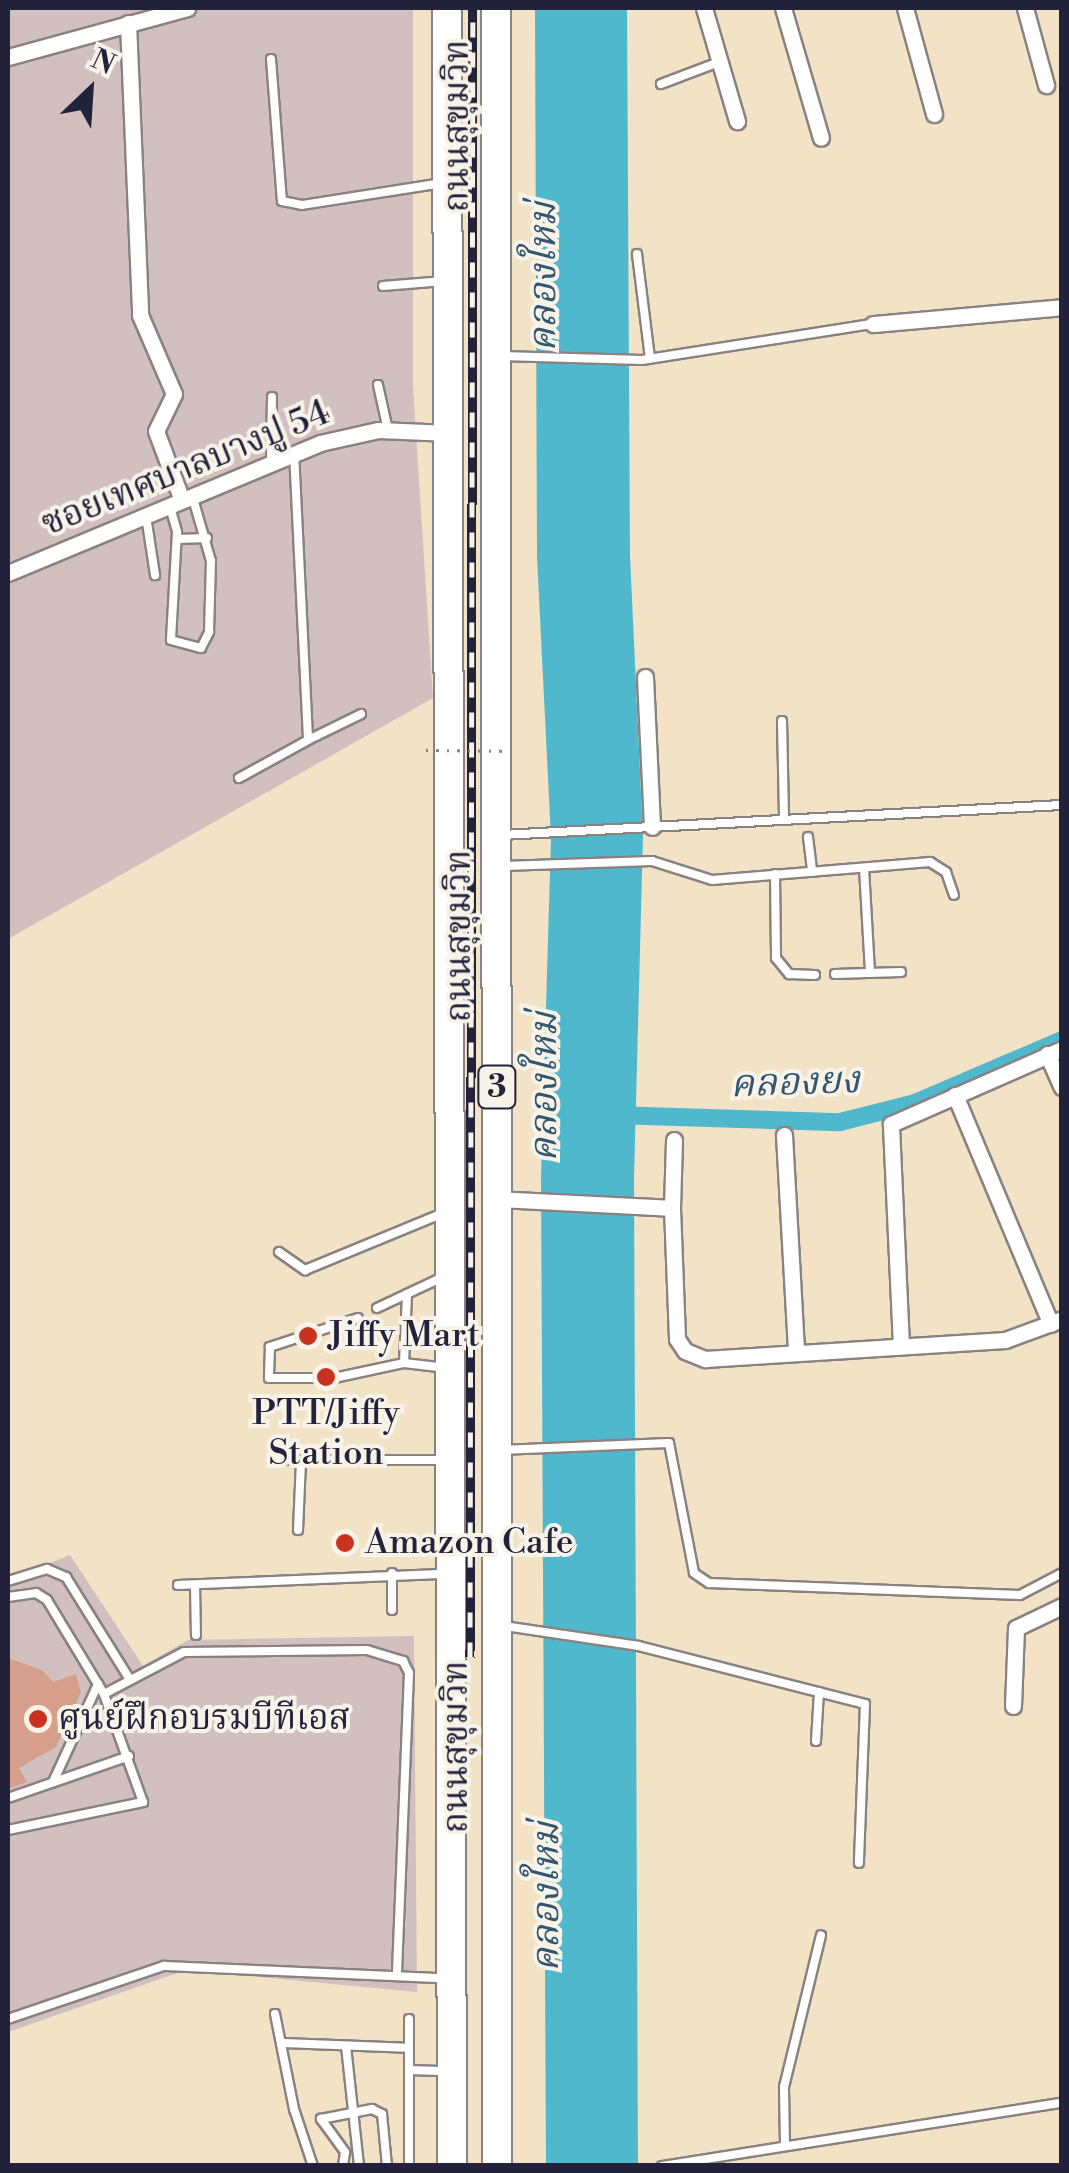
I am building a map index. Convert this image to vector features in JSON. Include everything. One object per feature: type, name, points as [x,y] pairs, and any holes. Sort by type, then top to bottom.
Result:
[{"type":"highway","name":"ถนนสุขุมวิท","points":[[447,8],[454,1209],[452,2166]]},
{"type":"highway","name":"ถนนสุขุมวิท","points":[[496,8],[498,866],[510,1200],[494,1450],[497,2166]]},
{"type":"street","points":[[8,57],[187,8]]},
{"type":"street","points":[[704,8],[736,121]]},
{"type":"street","points":[[783,8],[822,138]]},
{"type":"street","points":[[905,8],[934,114]]},
{"type":"street","points":[[1025,8],[1046,84]]},
{"type":"street","points":[[128,23],[140,315],[174,394],[156,430],[181,500]]},
{"type":"street","points":[[874,324],[1062,306]]},
{"type":"street","name":"ซอยเทศบาลบางปู 54","points":[[8,573],[294,452],[388,430],[450,432]]},
{"type":"street","points":[[645,677],[649,828]]},
{"type":"street","points":[[902,1346],[888,1132],[898,1119],[1054,1052],[1062,1087]]},
{"type":"street","points":[[674,1140],[672,1208],[678,1339],[685,1350],[706,1359],[1005,1340],[1056,1321],[955,1094]]},
{"type":"street","points":[[784,1136],[796,1354]]},
{"type":"street","points":[[510,1200],[672,1208]]},
{"type":"street","points":[[1013,1706],[1016,1628],[1062,1606]]},
{"type":"lane","points":[[271,59],[282,201],[302,206],[447,182]]},
{"type":"lane","points":[[661,84],[719,62]]},
{"type":"lane","points":[[638,254],[646,359]]},
{"type":"lane","points":[[382,286],[448,280]]},
{"type":"lane","points":[[494,356],[646,359],[874,324]]},
{"type":"lane","points":[[378,385],[388,430]]},
{"type":"lane","points":[[272,396],[272,461]]},
{"type":"lane","points":[[294,452],[308,740]]},
{"type":"lane","points":[[181,500],[207,538],[209,632],[201,648],[171,640],[181,500]]},
{"type":"lane","points":[[146,516],[154,575]]},
{"type":"lane","points":[[177,539],[207,538]]},
{"type":"lane","points":[[239,778],[361,714]]},
{"type":"lane","points":[[782,721],[784,820]]},
{"type":"lane","points":[[498,836],[1062,805]]},
{"type":"lane","points":[[808,837],[812,872]]},
{"type":"lane","points":[[498,866],[652,861],[712,880],[940,865],[954,895]]},
{"type":"lane","points":[[864,868],[870,973]]},
{"type":"lane","points":[[774,874],[776,958],[789,974],[816,975]]},
{"type":"lane","points":[[835,974],[901,972]]},
{"type":"lane","points":[[279,1252],[306,1270],[454,1209]]},
{"type":"lane","points":[[377,1308],[453,1272]]},
{"type":"lane","points":[[404,1364],[407,1294]]},
{"type":"lane","points":[[358,1318],[270,1347],[269,1378],[334,1378],[404,1364],[452,1369]]},
{"type":"lane","points":[[494,1450],[669,1443],[675,1451],[700,1581],[1020,1595],[1062,1573]]},
{"type":"lane","points":[[274,1460],[452,1460]]},
{"type":"lane","points":[[298,1530],[301,1460]]},
{"type":"lane","points":[[8,1581],[47,1569],[66,1578],[130,1680]]},
{"type":"lane","points":[[392,1574],[392,1610]]},
{"type":"lane","points":[[178,1586],[451,1574]]},
{"type":"lane","points":[[195,1585],[196,1635]]},
{"type":"lane","points":[[8,1597],[36,1593],[46,1600],[104,1694],[143,1793],[137,1806],[8,1830]]},
{"type":"lane","points":[[494,1624],[638,1646],[867,1708],[859,1864]]},
{"type":"lane","points":[[104,1694],[184,1652],[367,1650],[407,1666],[397,1976]]},
{"type":"lane","points":[[53,1782],[98,1684]]},
{"type":"lane","points":[[816,1741],[819,1692]]},
{"type":"lane","points":[[8,1798],[128,1756]]},
{"type":"lane","points":[[785,2146],[784,2086],[821,1935]]},
{"type":"lane","points":[[8,2019],[164,1966],[212,1963],[454,1978]]},
{"type":"lane","points":[[275,2014],[313,2166]]},
{"type":"lane","points":[[409,2019],[409,2166]]},
{"type":"lane","points":[[281,2043],[409,2048]]},
{"type":"lane","points":[[346,2046],[359,2166]]},
{"type":"lane","points":[[409,2070],[452,2072]]},
{"type":"lane","points":[[665,2165],[1062,2104]]},
{"type":"lane","points":[[343,2166],[346,2152],[321,2119],[353,2112],[382,2114],[388,2166]]},
{"type":"path","points":[[426,750],[518,750]]},
{"type":"shaded area","points":[[8,8],[413,8],[413,386],[433,698],[8,939]]},
{"type":"shaded area","points":[[70,1555],[143,1666],[188,1640],[414,1636],[417,1992],[186,1970],[8,2032],[8,1579]]},
{"type":"water","name":"คลองใหม่","points":[[535,8],[627,8],[630,556],[643,835],[634,1178],[638,2165],[546,2165],[541,1177],[551,838],[537,557]]},
{"type":"building","name":"ศูนย์ฝึกอบรมบีทีเอส","points":[[8,1658],[42,1670],[53,1682],[76,1674],[81,1692],[56,1747],[19,1768],[27,1782],[8,1789]]},
{"type":"waterway","name":"คลองยง","points":[[613,1115],[840,1122],[915,1103],[1062,1040]]},
{"type":"railway","points":[[470,1657],[473,8]]},
{"type":"place","name":"Jiffy Mart","points":[[308,1336]]},
{"type":"place","name":"PTT/Jiffy Station","points":[[326,1377]]},
{"type":"place","name":"Amazon Cafe","points":[[345,1543]]},
{"type":"place","name":"ศูนย์ฝึกอบรมบีทีเอส","points":[[38,1719]]}]
